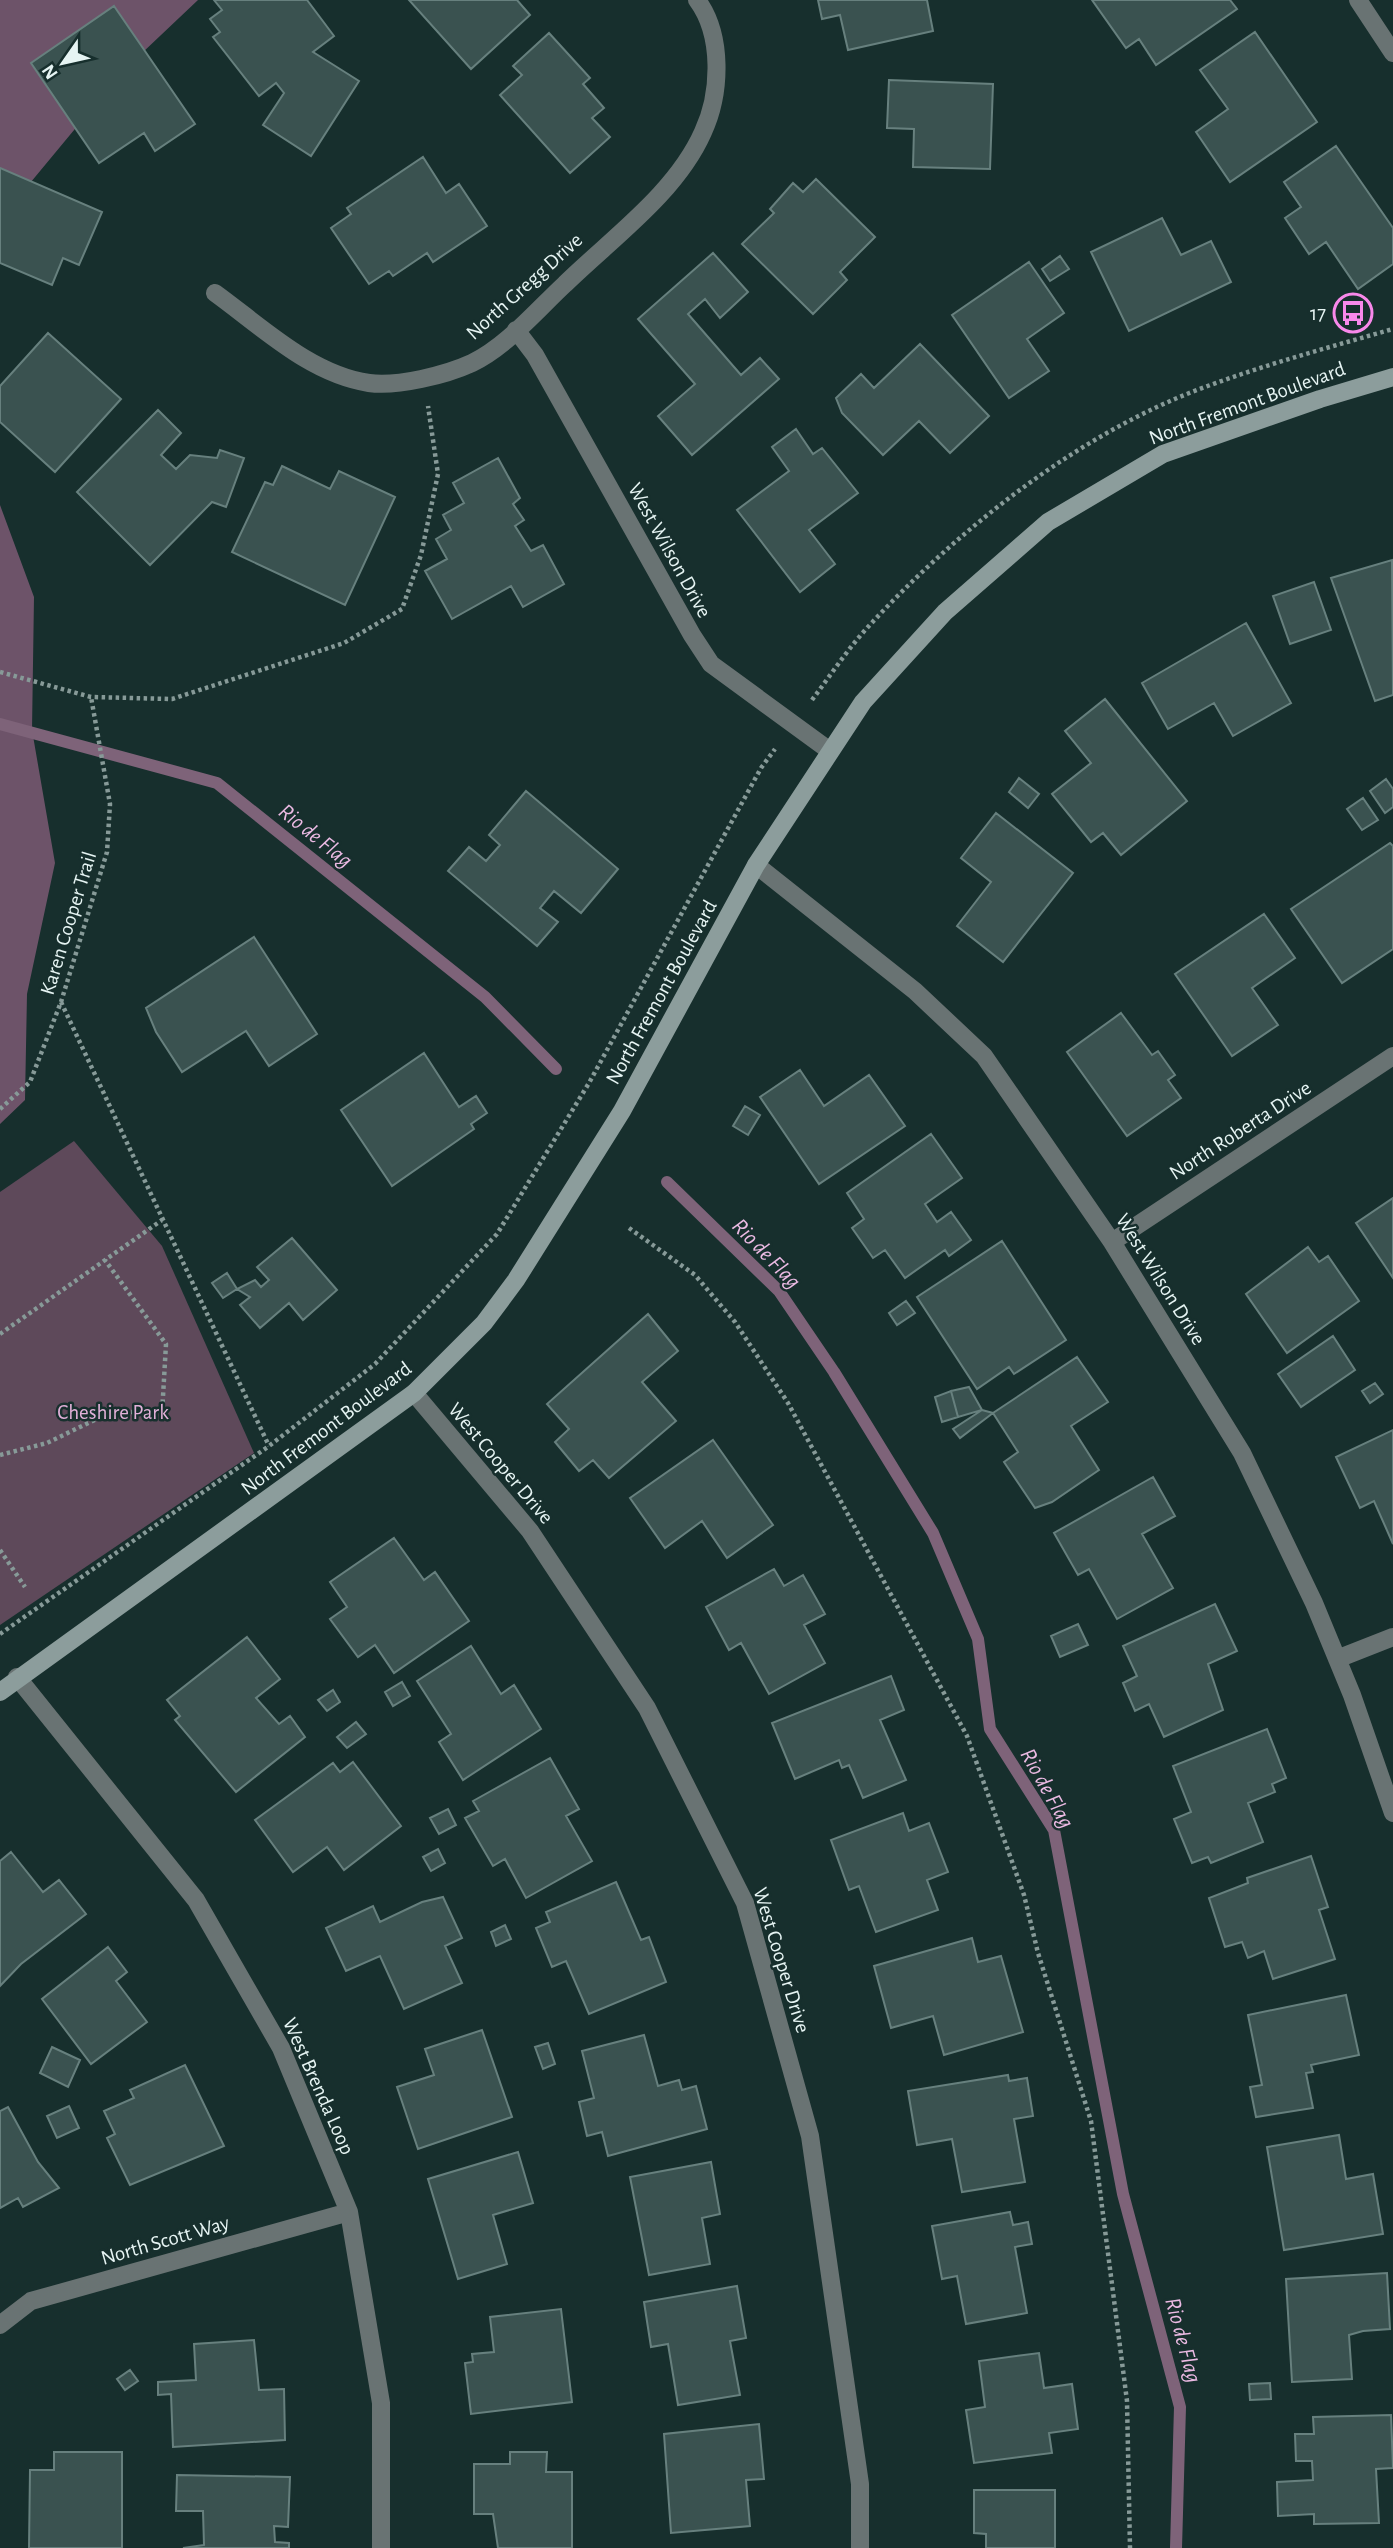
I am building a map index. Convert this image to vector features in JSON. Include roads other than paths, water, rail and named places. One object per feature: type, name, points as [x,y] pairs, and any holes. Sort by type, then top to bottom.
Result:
[{"type":"street","name":"North Gregg Drive","points":[[215,293],[324,371],[371,383],[424,379],[473,362],[516,330],[663,190],[685,162],[703,132],[716,96],[715,54],[708,15],[697,0]]},
{"type":"street","points":[[1358,0],[1393,53]]},
{"type":"street","name":"West Wilson Drive","points":[[516,330],[535,355],[692,635],[711,664],[830,751]]},
{"type":"street","name":"North Fremont Boulevard","points":[[0,1692],[17,1677],[218,1536],[414,1393],[484,1323],[516,1280],[622,1111],[756,865],[830,751],[863,702],[946,612],[1048,522],[1163,454],[1320,398],[1393,377]]},
{"type":"street","name":"West Wilson Drive","points":[[756,865],[915,991],[984,1056],[1112,1242],[1242,1453],[1314,1604],[1393,1813]]},
{"type":"street","name":"North Roberta Drive","points":[[1112,1242],[1393,1056]]},
{"type":"street","name":"West Cooper Drive","points":[[414,1393],[530,1531],[647,1708],[745,1903],[810,2136],[860,2484],[860,2548]]},
{"type":"street","points":[[1337,1659],[1393,1637]]},
{"type":"street","name":"West Brenda Loop","points":[[17,1677],[196,1900],[281,2048],[349,2211],[381,2403],[381,2548]]},
{"type":"street","name":"North Scott Way","points":[[0,2325],[31,2301],[349,2211]]},
{"type":"waterway","name":"Rio de Flag","points":[[0,724],[217,783],[485,997],[556,1069]]},
{"type":"waterway","name":"Rio de Flag","points":[[667,1182],[779,1291],[834,1372],[933,1533],[978,1639],[990,1729],[1054,1830],[1123,2194],[1180,2407],[1176,2548]]},
{"type":"place","name":"17","points":[[1353,313]]},
{"type":"park label","name":"Cheshire Park","points":[[113,1412]]}]
